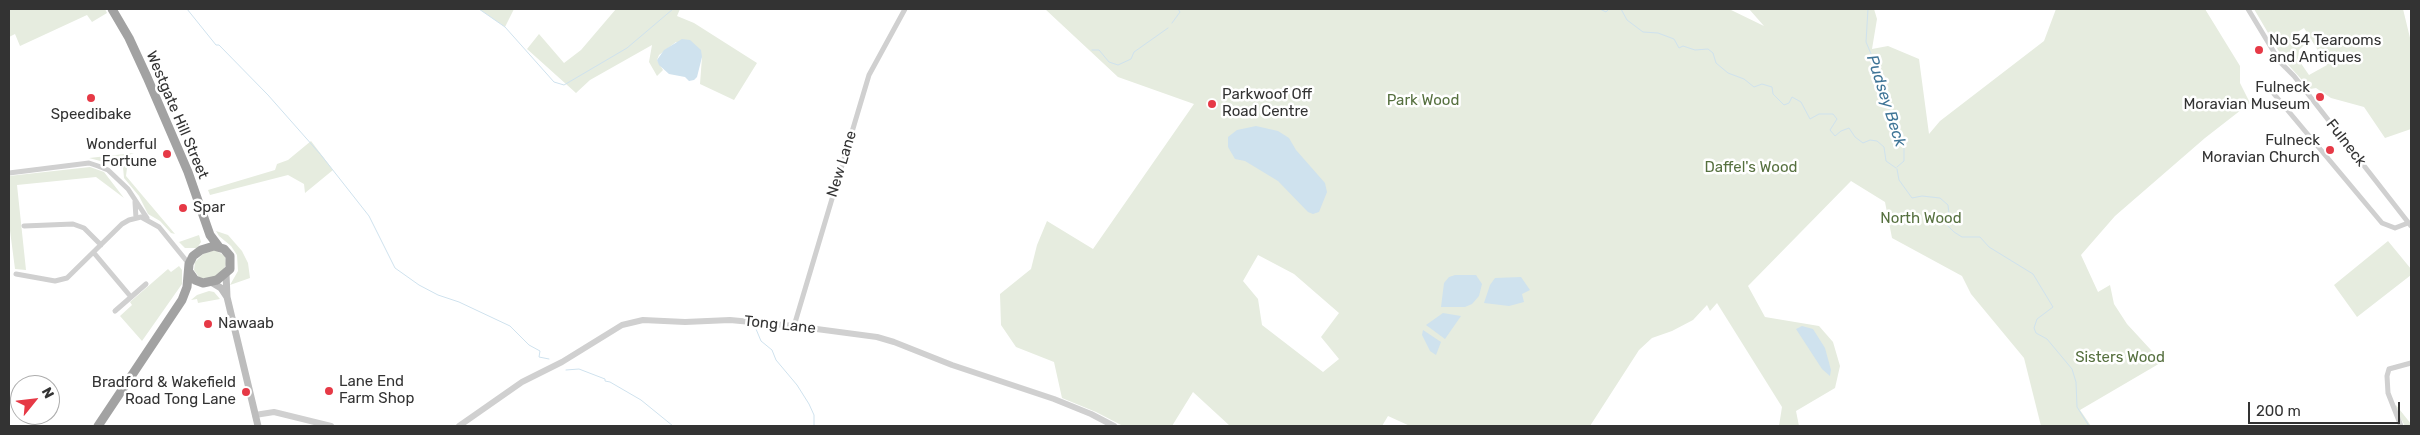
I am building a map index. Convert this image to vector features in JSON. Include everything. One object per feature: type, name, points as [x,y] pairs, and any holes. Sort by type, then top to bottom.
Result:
[{"type":"highway","name":"Westgate Hill Street","points":[[112,9],[129,38],[176,142],[210,235],[219,247]]},
{"type":"highway","points":[[98,426],[182,300],[188,287],[190,268],[210,235]]},
{"type":"highway","points":[[182,300],[207,283],[226,274],[231,265],[230,256],[219,247],[199,252]]},
{"type":"highway","points":[[190,268],[195,280],[207,283]]},
{"type":"main road","points":[[226,274],[227,297],[258,426]]},
{"type":"main road","points":[[207,283],[221,288],[227,297]]},
{"type":"street","name":"New Lane","points":[[794,326],[869,75],[905,9]]},
{"type":"street","name":"Fulneck","points":[[2248,9],[2280,62],[2294,76],[2410,224]]},
{"type":"street","points":[[2269,88],[2382,223],[2395,228],[2410,224]]},
{"type":"street","points":[[9,173],[89,163],[108,170],[128,188],[147,218],[159,227],[179,250],[190,268]]},
{"type":"street","points":[[135,199],[136,218]]},
{"type":"street","points":[[16,274],[60,280],[74,274],[122,224],[136,218],[147,218]]},
{"type":"street","points":[[24,226],[72,224],[84,228],[102,245]]},
{"type":"street","points":[[179,250],[199,252]]},
{"type":"street","points":[[94,253],[131,297]]},
{"type":"street","points":[[115,311],[146,284]]},
{"type":"street","name":"Tong Lane","points":[[459,426],[522,382],[562,362],[622,325],[632,322],[730,320],[877,337],[952,365],[1054,399],[1091,414],[1114,426]]},
{"type":"street","points":[[2401,426],[2392,405],[2387,376],[2389,369],[2411,363]]},
{"type":"street","points":[[256,415],[274,412],[331,426]]},
{"type":"green space","points":[[9,9],[105,9],[107,13],[92,22],[87,15],[20,46],[15,34],[9,37]]},
{"type":"green space","points":[[479,9],[514,9],[505,27]]},
{"type":"green space","points":[[616,9],[680,9],[677,16],[694,23],[757,63],[734,100],[700,84],[702,57],[676,42],[659,55],[657,60],[663,70],[657,76],[649,62],[652,45],[590,80],[576,93],[527,49],[539,34],[564,63],[581,50]]},
{"type":"green space","points":[[1045,9],[1729,9],[1764,26],[1749,9],[1874,9],[1877,19],[1872,49],[1888,46],[1919,59],[1929,134],[1940,121],[2044,41],[2056,9],[2205,9],[2240,66],[2240,83],[2250,103],[2205,138],[2115,216],[2081,255],[2098,292],[2110,285],[2114,304],[2127,324],[2162,362],[2080,410],[2091,426],[2041,426],[2024,358],[1971,294],[1962,276],[1892,238],[1885,202],[1851,181],[1748,286],[1765,317],[1819,326],[1833,342],[1840,366],[1835,388],[1796,411],[1799,426],[1779,426],[1782,407],[1717,303],[1710,311],[1707,305],[1693,320],[1672,331],[1652,338],[1639,350],[1590,426],[1410,426],[1388,416],[1382,426],[1230,426],[1193,392],[1172,426],[1123,426],[1062,398],[1054,362],[1016,347],[1001,325],[1000,294],[1031,269],[1037,245],[1047,221],[1093,249],[1194,104],[1118,77]],"holes":[[[1258,255],[1294,274],[1339,313],[1321,337],[1339,359],[1323,372],[1262,325],[1258,299],[1243,281]]]},
{"type":"green space","points":[[2254,9],[2403,9],[2411,42],[2411,129],[2385,138],[2364,107],[2331,98],[2316,88],[2310,89],[2284,60]],"holes":[[[2304,28],[2327,65],[2309,75],[2298,59],[2299,50],[2304,45],[2296,33]]]},
{"type":"green space","points":[[311,141],[333,170],[305,193],[304,184],[288,175],[210,195],[208,190],[275,170],[277,164],[288,160]]},
{"type":"green space","points":[[134,153],[108,163],[89,158]]},
{"type":"green space","points":[[131,162],[132,164],[127,168],[126,176],[175,234],[171,233],[160,221],[148,214],[139,196],[124,178],[123,167]]},
{"type":"green space","points":[[90,167],[104,172],[124,198],[96,177],[17,185],[26,270],[15,269],[9,223],[9,176]]},
{"type":"green space","points":[[216,231],[228,235],[242,251],[248,263],[250,278],[230,285],[238,271],[237,255]]},
{"type":"green space","points":[[199,235],[201,242],[197,248],[185,248],[179,242]]},
{"type":"green space","points":[[2388,241],[2411,269],[2411,275],[2357,317],[2334,285]]},
{"type":"green space","points":[[215,250],[225,256],[226,264],[224,269],[215,277],[204,279],[199,277],[194,270],[195,262],[203,254]]},
{"type":"green space","points":[[179,266],[182,270],[182,284],[142,341],[120,316],[132,305],[130,302],[168,269],[171,272]]},
{"type":"green space","points":[[209,291],[214,292],[220,299],[198,303],[197,299],[191,300],[197,295]]},
{"type":"green space","points":[[2396,405],[2411,426],[2405,426],[2394,407]]},
{"type":"water","points":[[682,39],[690,40],[701,50],[702,57],[697,77],[694,80],[689,81],[685,77],[669,74],[659,65],[657,60],[664,50]]},
{"type":"water","points":[[1256,126],[1278,131],[1289,138],[1296,150],[1325,183],[1327,192],[1319,212],[1313,214],[1308,212],[1278,181],[1245,161],[1235,159],[1228,147],[1228,137],[1237,130]]},
{"type":"water","points":[[1455,275],[1476,275],[1482,284],[1479,296],[1472,304],[1465,307],[1441,307],[1444,283],[1449,277]]},
{"type":"water","points":[[1521,277],[1530,290],[1522,294],[1524,302],[1509,306],[1484,303],[1490,285],[1495,278]]},
{"type":"water","points":[[1443,313],[1461,316],[1445,339],[1426,325]]},
{"type":"water","points":[[1802,326],[1813,329],[1825,348],[1831,370],[1830,376],[1822,369],[1796,329]]},
{"type":"water","points":[[1423,330],[1441,342],[1436,355],[1430,351],[1422,335]]},
{"type":"waterway","points":[[187,9],[216,45],[219,45],[268,95],[321,155],[369,216],[395,268],[419,285],[438,295],[459,302],[510,326],[529,345],[540,351],[539,357],[549,359]]},
{"type":"waterway","points":[[479,9],[505,27],[554,82],[564,85],[627,48],[673,9]]},
{"type":"waterway","points":[[1172,23],[1180,12],[1178,9]]},
{"type":"waterway","points":[[1600,9],[1606,12],[1609,9]]},
{"type":"waterway","points":[[1621,9],[1627,20],[1643,32],[1658,33],[1674,39],[1679,48],[1683,46],[1695,50],[1708,49],[1713,53],[1716,63],[1728,73],[1744,79],[1754,87],[1762,84],[1772,87],[1773,94],[1784,105],[1789,103],[1792,97],[1801,102],[1810,119],[1819,114],[1833,114],[1837,119],[1830,130],[1835,136],[1849,128],[1855,137],[1863,143],[1870,140],[1877,141],[1884,147],[1886,161],[1896,168]]},
{"type":"waterway","name":"Pudsey Beck","points":[[1868,9],[1866,42],[1883,82],[1893,123],[1904,144],[1904,161],[1897,167]]},
{"type":"waterway","points":[[1092,50],[1099,50],[1109,62],[1118,65],[1131,59],[1134,52],[1168,28]]},
{"type":"waterway","name":"Pudsey Beck","points":[[1897,169],[1899,180],[1912,198],[1922,196],[1940,198],[1948,205],[1949,214],[1945,223],[1954,232],[1962,237],[1980,237],[1989,247],[2033,274],[2053,307],[2037,319],[2034,328],[2036,333],[2047,339],[2072,369],[2076,382],[2077,407],[2089,426]]},
{"type":"waterway","points":[[756,329],[761,341],[772,350],[776,360],[797,385],[809,404],[814,415],[814,426]]},
{"type":"waterway","points":[[566,370],[579,369],[605,379],[605,381],[641,400],[673,426]]},
{"type":"place","name":"No 54 Tearooms and Antiques","points":[[2259,50]]},
{"type":"place","name":"Fulneck Moravian Museum","points":[[2320,97]]},
{"type":"place","name":"Speedibake","points":[[91,98]]},
{"type":"place","name":"Parkwoof Off Road Centre","points":[[1212,104]]},
{"type":"place","name":"Fulneck Moravian Church","points":[[2330,150]]},
{"type":"place","name":"Wonderful Fortune","points":[[167,154]]},
{"type":"place","name":"Spar","points":[[183,208]]},
{"type":"place","name":"Nawaab","points":[[208,324]]},
{"type":"place","name":"Lane End Farm Shop","points":[[329,391]]},
{"type":"place","name":"Bradford & Wakefield Road Tong Lane","points":[[246,392]]},
{"type":"park label","name":"Park Wood","points":[[1423,101]]},
{"type":"park label","name":"Daffel's Wood","points":[[1751,168]]},
{"type":"park label","name":"North Wood","points":[[1921,219]]},
{"type":"park label","name":"Sisters Wood","points":[[2120,358]]}]
